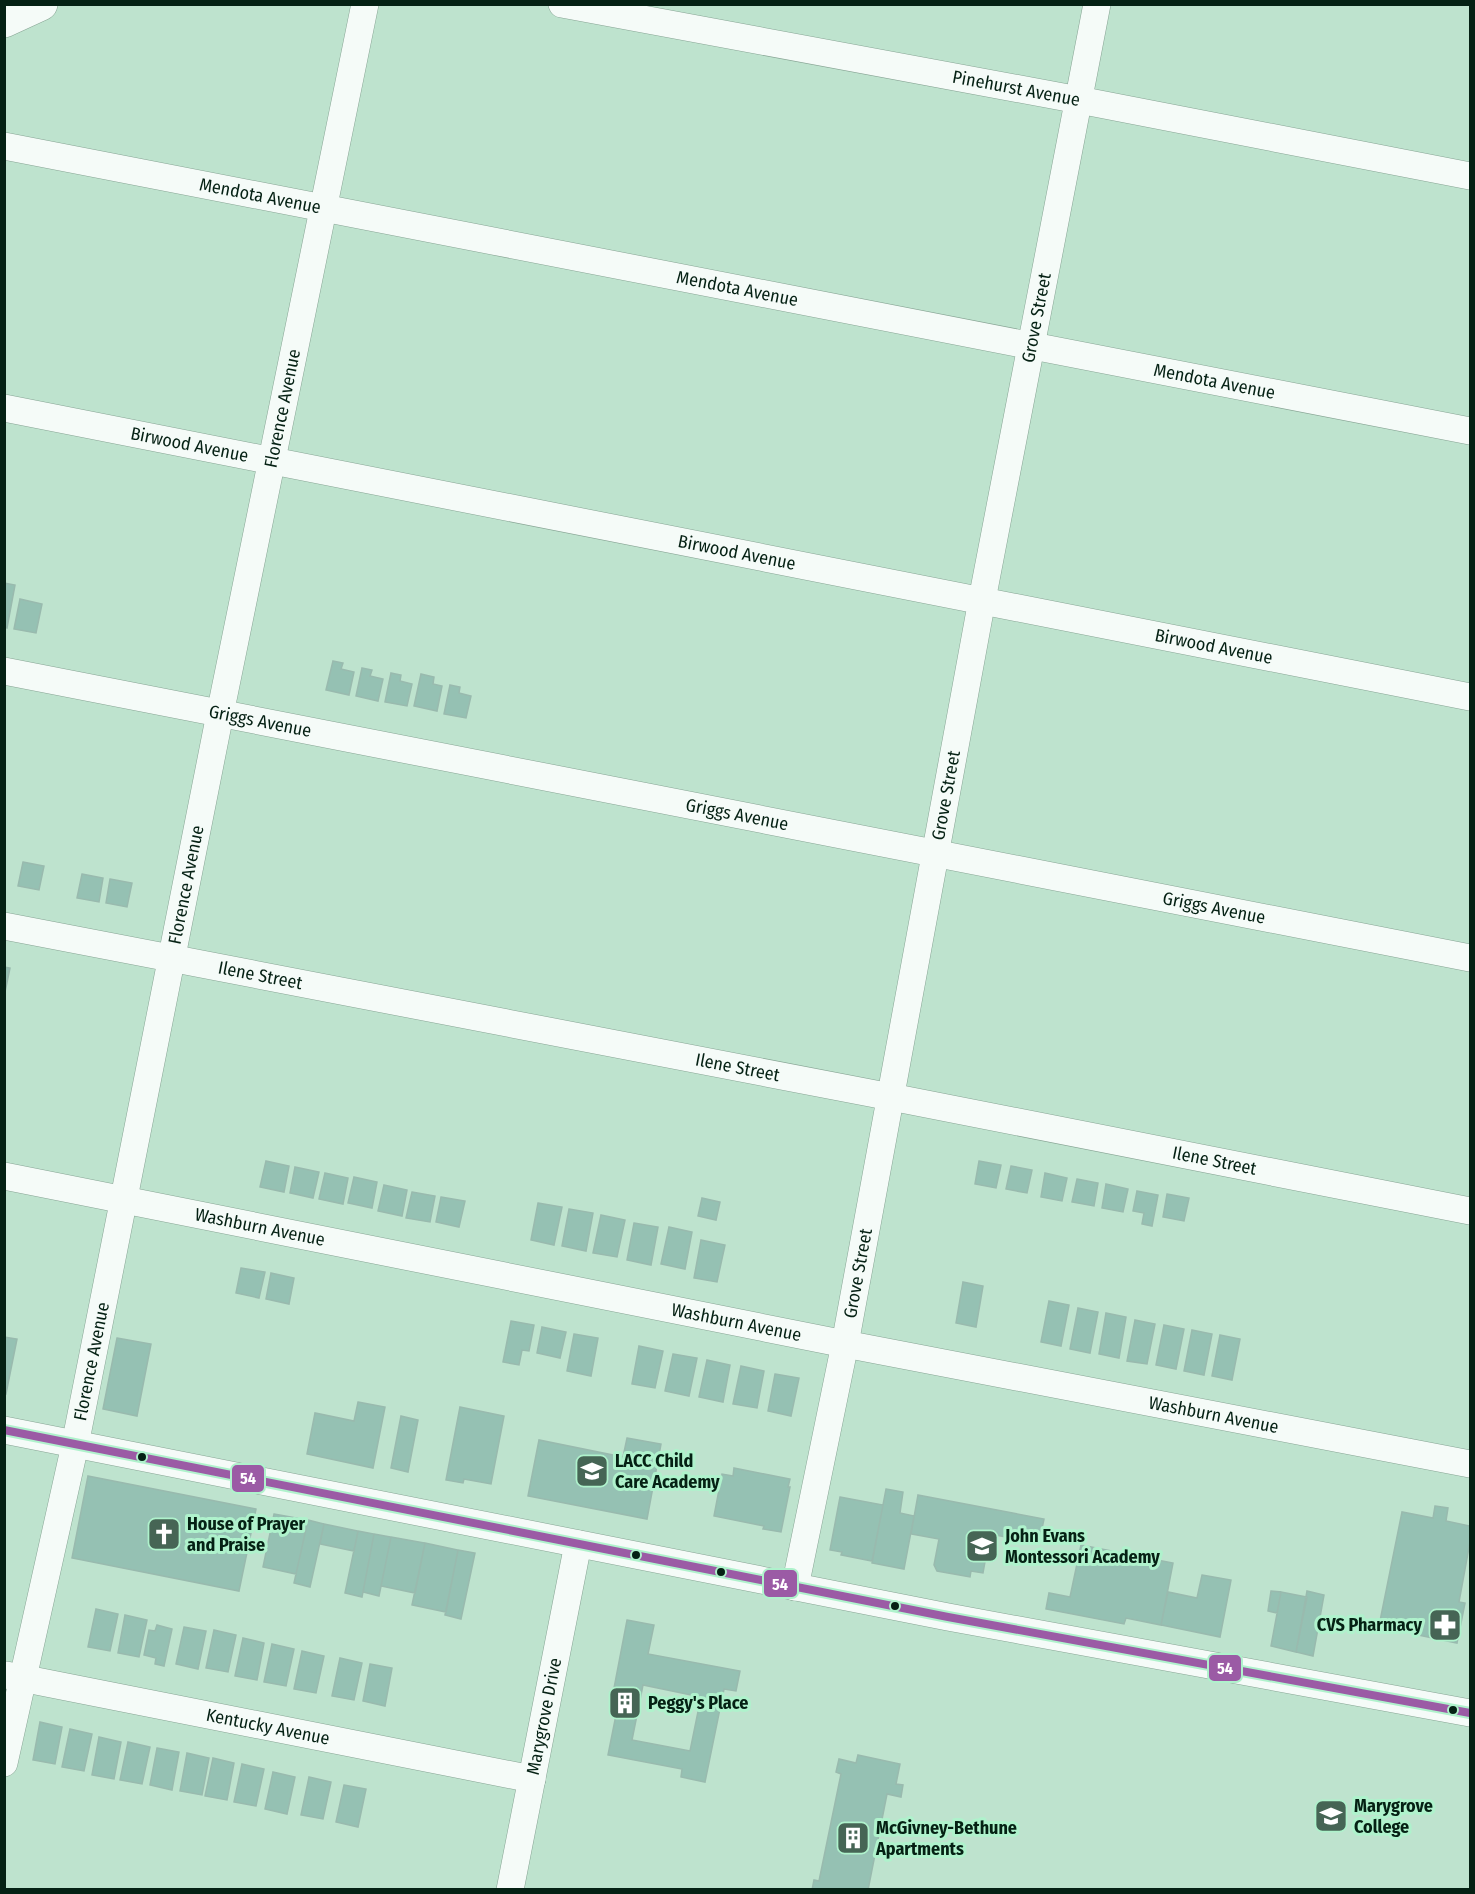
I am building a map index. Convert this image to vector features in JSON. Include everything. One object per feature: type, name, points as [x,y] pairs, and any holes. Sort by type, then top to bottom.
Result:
[{"type":"main road","points":[[4,21],[41,4]]},
{"type":"street","name":"Florence Avenue","points":[[4,1763],[14,1677],[75,1445],[271,460],[365,4]]},
{"type":"street","name":"Pinehurst Avenue","points":[[562,4],[1079,99],[1470,176]]},
{"type":"street","name":"Grove Street","points":[[795,1587],[845,1344],[982,600],[1097,4]]},
{"type":"street","name":"Mendota Avenue","points":[[4,146],[323,206],[1470,431]]},
{"type":"street","name":"Birwood Avenue","points":[[4,408],[1470,697]]},
{"type":"street","name":"Griggs Avenue","points":[[4,671],[1470,958]]},
{"type":"street","name":"Ilene Street","points":[[4,926],[891,1097],[1470,1212]]},
{"type":"street","name":"Washburn Avenue","points":[[4,1176],[845,1344],[1470,1464]]},
{"type":"street","points":[[4,1430],[795,1587],[1470,1713]]},
{"type":"street","name":"Marygrove Drive","points":[[510,1890],[579,1544]]},
{"type":"street","name":"Kentucky Avenue","points":[[14,1677],[532,1779]]},
{"type":"building","points":[[4,583],[15,585],[7,628],[4,627]]},
{"type":"building","points":[[20,599],[42,604],[36,633],[14,629]]},
{"type":"building","points":[[333,661],[343,663],[341,669],[354,672],[349,695],[326,690]]},
{"type":"building","points":[[362,668],[372,670],[370,676],[383,679],[378,701],[356,696]]},
{"type":"building","points":[[391,673],[401,675],[400,681],[412,684],[407,706],[385,702]]},
{"type":"building","points":[[421,674],[434,677],[433,684],[442,686],[437,711],[414,706]]},
{"type":"building","points":[[450,685],[460,687],[459,693],[471,696],[466,718],[444,714]]},
{"type":"building","points":[[23,862],[44,866],[39,890],[18,886]]},
{"type":"building","points":[[82,874],[103,878],[99,902],[77,898]]},
{"type":"building","points":[[110,879],[132,883],[127,907],[106,903]]},
{"type":"building","points":[[4,967],[10,968],[5,992],[4,992]]},
{"type":"building","points":[[266,1161],[289,1166],[284,1192],[260,1187]]},
{"type":"building","points":[[979,1161],[1001,1165],[996,1188],[975,1184]]},
{"type":"building","points":[[1011,1166],[1032,1170],[1027,1193],[1006,1189]]},
{"type":"building","points":[[295,1167],[319,1172],[313,1198],[290,1193]]},
{"type":"building","points":[[325,1173],[348,1178],[343,1204],[319,1199]]},
{"type":"building","points":[[1045,1173],[1067,1178],[1062,1201],[1041,1197]]},
{"type":"building","points":[[354,1177],[377,1182],[372,1208],[348,1203]]},
{"type":"building","points":[[1077,1179],[1098,1183],[1094,1206],[1072,1202]]},
{"type":"building","points":[[1106,1184],[1128,1189],[1123,1212],[1102,1208]]},
{"type":"building","points":[[384,1185],[407,1190],[402,1216],[378,1211]]},
{"type":"building","points":[[1137,1191],[1158,1195],[1152,1226],[1142,1224],[1144,1213],[1133,1211]]},
{"type":"building","points":[[412,1192],[435,1196],[430,1222],[406,1218]]},
{"type":"building","points":[[1167,1194],[1189,1198],[1184,1221],[1163,1217]]},
{"type":"building","points":[[441,1197],[465,1201],[459,1227],[436,1222]]},
{"type":"building","points":[[702,1198],[720,1202],[716,1220],[698,1216]]},
{"type":"building","points":[[538,1203],[562,1207],[554,1245],[531,1240]]},
{"type":"building","points":[[569,1209],[593,1213],[586,1251],[562,1246]]},
{"type":"building","points":[[601,1215],[625,1220],[617,1257],[593,1253]]},
{"type":"building","points":[[634,1223],[658,1227],[651,1265],[627,1260]]},
{"type":"building","points":[[669,1227],[692,1232],[685,1269],[661,1264]]},
{"type":"building","points":[[701,1240],[725,1245],[717,1282],[694,1278]]},
{"type":"building","points":[[241,1268],[265,1272],[259,1298],[236,1293]]},
{"type":"building","points":[[271,1273],[294,1278],[289,1304],[266,1299]]},
{"type":"building","points":[[963,1282],[983,1286],[976,1327],[956,1323]]},
{"type":"building","points":[[1049,1301],[1069,1305],[1061,1346],[1041,1342]]},
{"type":"building","points":[[1078,1308],[1098,1312],[1090,1353],[1070,1349]]},
{"type":"building","points":[[1106,1313],[1126,1317],[1119,1358],[1099,1354]]},
{"type":"building","points":[[1135,1320],[1155,1324],[1147,1364],[1127,1361]]},
{"type":"building","points":[[511,1321],[534,1325],[529,1351],[522,1350],[519,1365],[503,1362]]},
{"type":"building","points":[[1164,1325],[1184,1329],[1176,1369],[1156,1365]]},
{"type":"building","points":[[542,1327],[566,1332],[560,1358],[537,1353]]},
{"type":"building","points":[[1192,1330],[1212,1334],[1204,1375],[1184,1371]]},
{"type":"building","points":[[574,1334],[598,1338],[591,1376],[567,1371]]},
{"type":"building","points":[[1220,1335],[1240,1339],[1232,1380],[1212,1376]]},
{"type":"building","points":[[4,1337],[17,1339],[6,1394],[4,1393]]},
{"type":"building","points":[[117,1338],[151,1344],[137,1416],[103,1409]]},
{"type":"building","points":[[639,1346],[663,1351],[655,1388],[632,1384]]},
{"type":"building","points":[[673,1354],[697,1358],[689,1396],[665,1391]]},
{"type":"building","points":[[707,1360],[730,1365],[723,1402],[699,1397]]},
{"type":"building","points":[[741,1366],[764,1371],[757,1408],[733,1404]]},
{"type":"building","points":[[775,1374],[799,1378],[791,1416],[768,1411]]},
{"type":"building","points":[[358,1402],[385,1407],[373,1468],[307,1454],[315,1413],[354,1421]]},
{"type":"building","points":[[460,1407],[504,1416],[491,1484],[464,1479],[463,1483],[446,1480]]},
{"type":"building","points":[[401,1416],[418,1420],[408,1472],[391,1468]]},
{"type":"building","points":[[627,1438],[661,1444],[647,1519],[528,1496],[539,1440],[623,1457]]},
{"type":"building","points":[[734,1468],[790,1479],[781,1532],[763,1529],[764,1526],[714,1516],[722,1474],[733,1476]]},
{"type":"building","name":"House of Prayer and Praise","points":[[88,1476],[256,1509],[239,1591],[72,1558]]},
{"type":"building","points":[[886,1489],[903,1492],[900,1513],[914,1516],[904,1569],[872,1563]]},
{"type":"building","points":[[918,1495],[1044,1519],[1039,1543],[990,1534],[983,1573],[971,1571],[970,1577],[937,1571],[934,1565],[939,1539],[911,1534]]},
{"type":"building","points":[[840,1497],[883,1505],[872,1561],[841,1555],[842,1552],[830,1550]]},
{"type":"building","name":"CVS Pharmacy","points":[[1435,1506],[1448,1508],[1446,1521],[1470,1526],[1470,1542],[1459,1602],[1465,1603],[1457,1643],[1413,1634],[1414,1628],[1380,1621],[1402,1512],[1433,1518]]},
{"type":"building","points":[[274,1514],[308,1520],[296,1574],[263,1567]]},
{"type":"building","points":[[308,1520],[324,1524],[310,1587],[294,1583]]},
{"type":"building","points":[[324,1524],[358,1531],[354,1551],[320,1544]]},
{"type":"building","points":[[358,1531],[374,1534],[362,1597],[345,1593]]},
{"type":"building","points":[[374,1534],[391,1537],[379,1596],[363,1592]]},
{"type":"building","points":[[391,1537],[425,1543],[415,1593],[381,1586]]},
{"type":"building","points":[[425,1543],[458,1550],[446,1612],[412,1605]]},
{"type":"building","points":[[1081,1545],[1173,1563],[1161,1625],[1126,1618],[1124,1624],[1046,1609],[1049,1593],[1070,1597]]},
{"type":"building","points":[[458,1550],[475,1553],[461,1619],[445,1615]]},
{"type":"building","points":[[1202,1575],[1231,1580],[1220,1637],[1161,1625],[1168,1592],[1197,1598]]},
{"type":"building","points":[[1271,1591],[1281,1592],[1277,1613],[1268,1611]]},
{"type":"building","points":[[1307,1591],[1324,1595],[1313,1656],[1296,1652]]},
{"type":"building","points":[[1281,1592],[1307,1597],[1296,1652],[1271,1646]]},
{"type":"building","points":[[96,1609],[118,1614],[110,1651],[88,1647]]},
{"type":"building","points":[[125,1615],[147,1620],[139,1657],[118,1653]]},
{"type":"building","name":"Peggy's Place","points":[[627,1620],[654,1625],[648,1654],[740,1671],[736,1691],[724,1689],[705,1782],[681,1777],[682,1769],[608,1755],[617,1710],[610,1709]],"holes":[[[643,1685],[701,1697],[690,1751],[632,1740]]]},
{"type":"building","points":[[157,1625],[172,1629],[164,1666],[155,1664],[156,1658],[144,1655],[149,1630],[155,1631]]},
{"type":"building","points":[[184,1627],[206,1631],[198,1669],[176,1664]]},
{"type":"building","points":[[214,1630],[236,1635],[228,1672],[206,1668]]},
{"type":"building","points":[[243,1638],[264,1643],[257,1680],[235,1676]]},
{"type":"building","points":[[272,1644],[294,1649],[286,1686],[264,1682]]},
{"type":"building","points":[[302,1651],[324,1656],[316,1693],[294,1689]]},
{"type":"building","points":[[340,1658],[362,1663],[354,1700],[332,1696]]},
{"type":"building","points":[[370,1664],[392,1668],[385,1706],[363,1701]]},
{"type":"building","points":[[40,1722],[62,1727],[55,1764],[33,1760]]},
{"type":"building","points":[[70,1729],[92,1734],[84,1771],[62,1767]]},
{"type":"building","points":[[99,1737],[121,1742],[114,1779],[92,1775]]},
{"type":"building","points":[[128,1742],[150,1747],[142,1784],[120,1780]]},
{"type":"building","points":[[157,1748],[179,1752],[172,1790],[150,1785]]},
{"type":"building","points":[[187,1753],[209,1758],[202,1795],[180,1791]]},
{"type":"building","name":"McGivney-Bethune Apartments","points":[[858,1755],[900,1764],[896,1784],[903,1785],[901,1797],[887,1794],[868,1890],[812,1890],[814,1880],[819,1881],[841,1774],[836,1772],[839,1759],[856,1763]]},
{"type":"building","points":[[213,1758],[234,1763],[227,1800],[205,1796]]},
{"type":"building","points":[[242,1764],[264,1769],[256,1806],[234,1802]]},
{"type":"building","points":[[273,1772],[295,1777],[287,1814],[265,1809]]},
{"type":"building","points":[[309,1777],[331,1782],[323,1819],[301,1815]]},
{"type":"building","points":[[344,1785],[366,1789],[358,1827],[336,1822]]},
{"type":"transit line","name":"54","points":[[4,1430],[948,1617],[1470,1713]]},
{"type":"place","name":"LACC Child Care Academy","points":[[592,1471]]},
{"type":"place","name":"House of Prayer and Praise","points":[[164,1534]]},
{"type":"place","name":"John Evans Montessori Academy","points":[[982,1546]]},
{"type":"place","name":"CVS Pharmacy","points":[[1445,1625]]},
{"type":"place","name":"Peggy's Place","points":[[625,1703]]},
{"type":"place","name":"Marygrove College","points":[[1331,1816]]},
{"type":"place","name":"McGivney-Bethune Apartments","points":[[853,1838]]}]
